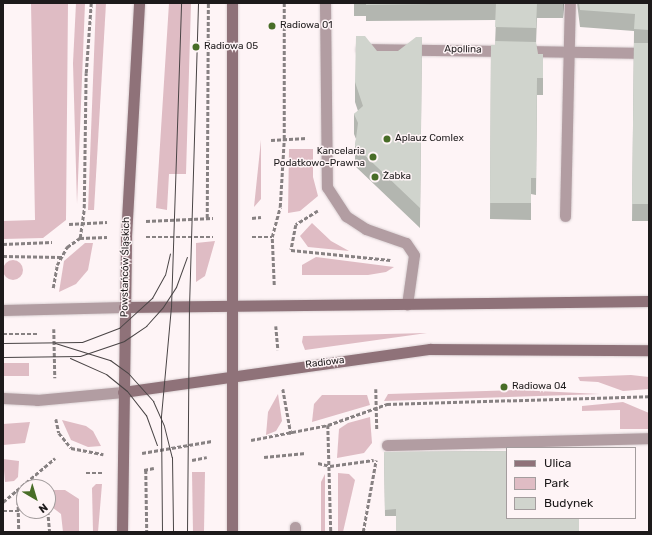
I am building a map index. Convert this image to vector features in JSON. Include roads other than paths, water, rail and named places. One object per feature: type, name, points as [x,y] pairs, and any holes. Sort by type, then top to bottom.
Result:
[{"type":"main road","name":"Powstańców Śląskich","points":[[122,532],[126,222],[139,3]]},
{"type":"main road","points":[[232,3],[235,236],[232,532]]},
{"type":"main road","points":[[124,307],[234,307],[649,301]]},
{"type":"main road","name":"Radiowa","points":[[123,392],[430,349],[649,350]]},
{"type":"street","points":[[325,3],[325,137],[327,187],[334,201],[346,216],[366,229],[406,243],[414,255],[407,304]]},
{"type":"street","points":[[565,216],[570,3]]},
{"type":"street","name":"Apollina","points":[[357,49],[649,53]]},
{"type":"street","points":[[3,310],[124,307]]},
{"type":"street","name":"Radiowa","points":[[3,398],[55,397],[123,392]]},
{"type":"street","points":[[387,445],[649,438]]},
{"type":"tram line","points":[[162,532],[161,416],[171,307],[181,3]]},
{"type":"tram line","points":[[187,532],[189,307],[198,3]]},
{"type":"tram line","points":[[3,343],[82,342],[119,328],[152,298],[165,275],[170,254]]},
{"type":"tram line","points":[[3,357],[80,356],[124,341],[146,326],[163,307],[176,287],[187,257]]},
{"type":"tram line","points":[[55,343],[110,360],[128,373],[153,401],[164,426],[172,457],[173,532]]},
{"type":"tram line","points":[[70,358],[106,374],[127,391],[146,415],[157,445]]},
{"type":"place","name":"Radiowa 01","points":[[272,26]]},
{"type":"place","name":"Radiowa 05","points":[[196,47]]},
{"type":"place","name":"Aplauz Comlex","points":[[387,139]]},
{"type":"place","name":"Kancelaria Podatkowo-Prawna","points":[[373,157]]},
{"type":"place","name":"Żabka","points":[[375,177]]},
{"type":"place","name":"Radiowa 04","points":[[504,387]]}]
